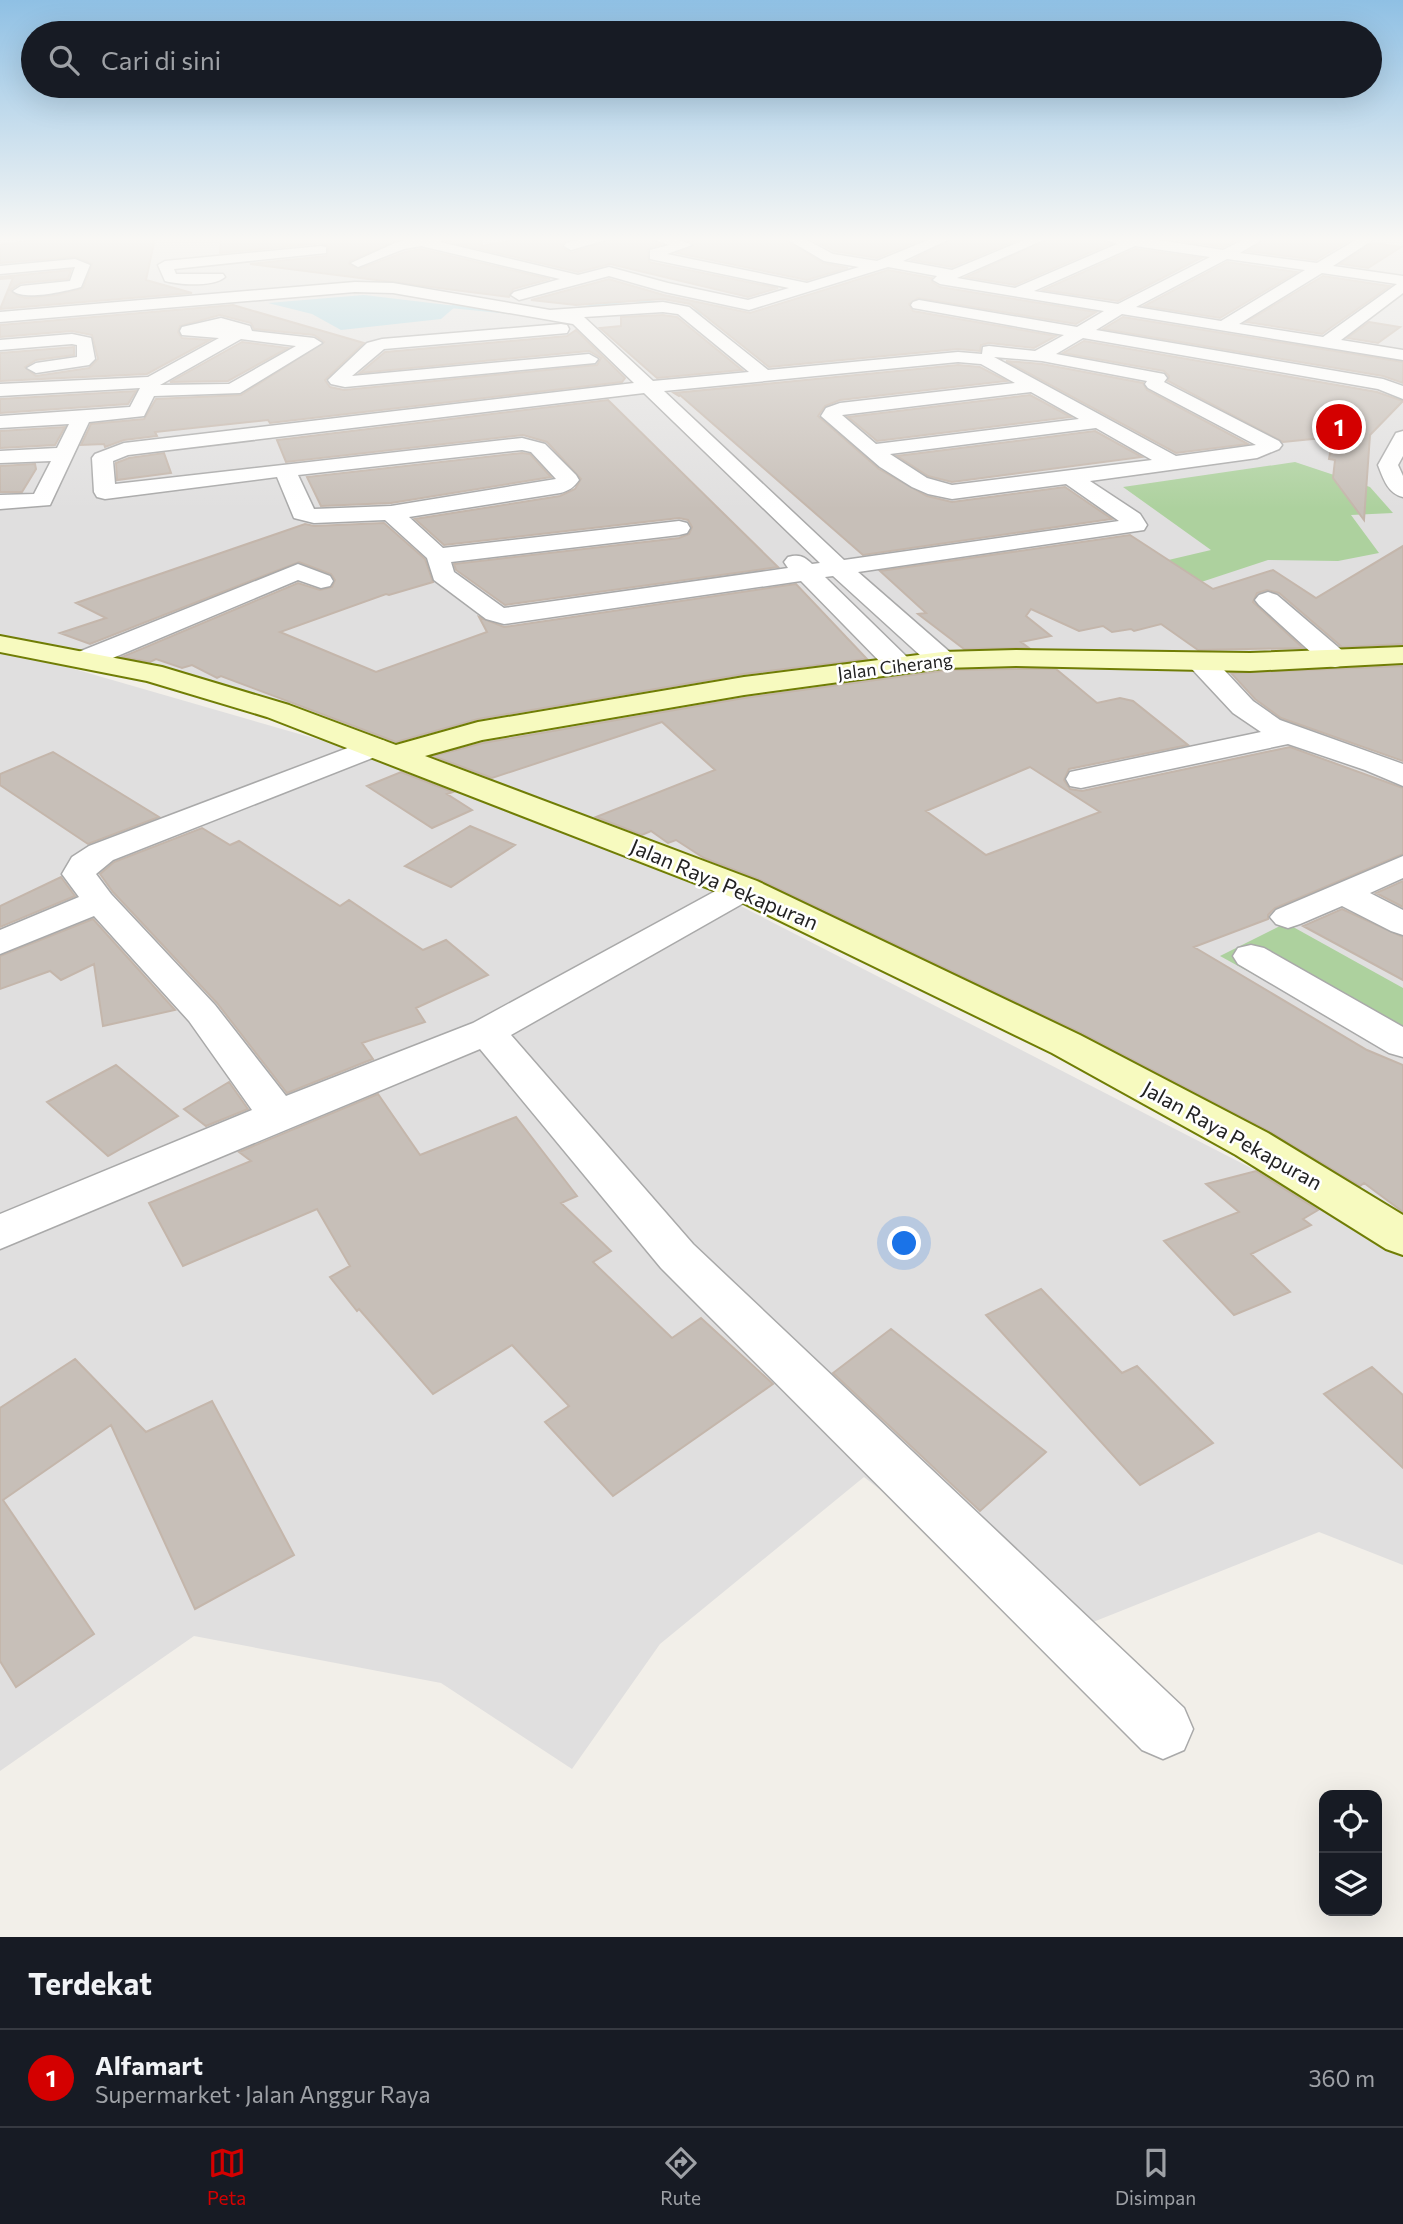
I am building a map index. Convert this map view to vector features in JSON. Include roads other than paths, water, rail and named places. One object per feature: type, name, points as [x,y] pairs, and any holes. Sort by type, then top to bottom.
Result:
[{"type":"main road","name":"Jalan Raya Pekapuran","points":[[0,644],[152,673],[208,689],[384,751],[744,889],[1066,1044],[1252,1144],[1403,1237]]},
{"type":"main road","name":"Jalan Ciherang","points":[[384,751],[478,731],[744,686],[942,660],[1201,662],[1403,655]]},
{"type":"street","points":[[0,390],[150,387],[233,389],[314,343],[188,331],[199,328]]},
{"type":"street","points":[[238,328],[261,336]]},
{"type":"street","points":[[486,328],[373,347],[337,380],[345,382],[589,359]]},
{"type":"street","points":[[564,328],[589,359],[642,409]]},
{"type":"street","points":[[585,328],[841,570],[942,660]]},
{"type":"street","points":[[706,328],[762,374]]},
{"type":"street","points":[[1058,328],[1383,384],[1403,393]]},
{"type":"street","points":[[1041,356],[1085,328]]},
{"type":"street","points":[[1238,328],[1403,355]]},
{"type":"street","points":[[1326,343],[1346,328]]},
{"type":"street","points":[[0,422],[137,412],[150,387],[238,334]]},
{"type":"street","points":[[0,345],[72,340],[85,342],[86,359],[83,361],[13,370]]},
{"type":"street","points":[[933,341],[1028,358],[1041,356],[1156,381],[1272,445],[1257,452],[952,492],[927,488],[831,416],[833,412],[1037,387]]},
{"type":"street","points":[[256,432],[275,471],[305,514],[391,513],[560,487],[568,480],[538,447],[522,444],[275,471],[105,492],[102,458],[110,453],[256,432],[762,374],[969,356],[985,359],[1173,463]]},
{"type":"street","points":[[1383,384],[1403,368]]},
{"type":"street","points":[[0,502],[43,500],[82,417]]},
{"type":"street","points":[[873,450],[1100,422]]},
{"type":"street","points":[[1403,437],[1388,465],[1394,480],[1403,491]]},
{"type":"street","points":[[0,457],[63,454]]},
{"type":"street","points":[[391,513],[438,556],[443,575],[495,614],[504,616],[1136,526],[1132,519],[1070,477]]},
{"type":"street","points":[[438,556],[679,528]]},
{"type":"street","points":[[778,545],[899,665]]},
{"type":"street","points":[[86,659],[298,570],[321,581]]},
{"type":"street","points":[[1268,600],[1335,659]]},
{"type":"street","points":[[1201,662],[1247,713],[1290,735],[1375,761],[1403,777]]},
{"type":"street","points":[[1080,779],[1290,735]]},
{"type":"street","points":[[278,1115],[202,1013],[99,901],[79,874],[84,864],[102,853],[384,751]]},
{"type":"street","points":[[1288,917],[1403,866]]},
{"type":"street","points":[[0,1232],[487,1031],[744,889]]},
{"type":"street","points":[[1342,892],[1403,924]]},
{"type":"street","points":[[0,943],[99,901]]},
{"type":"street","points":[[1251,956],[1403,1044]]},
{"type":"street","points":[[487,1031],[677,1256],[1163,1729]]},
{"type":"waterway","points":[[995,334],[1006,328]]},
{"type":"place","name":"Alfamart","points":[[1339,427]]}]
